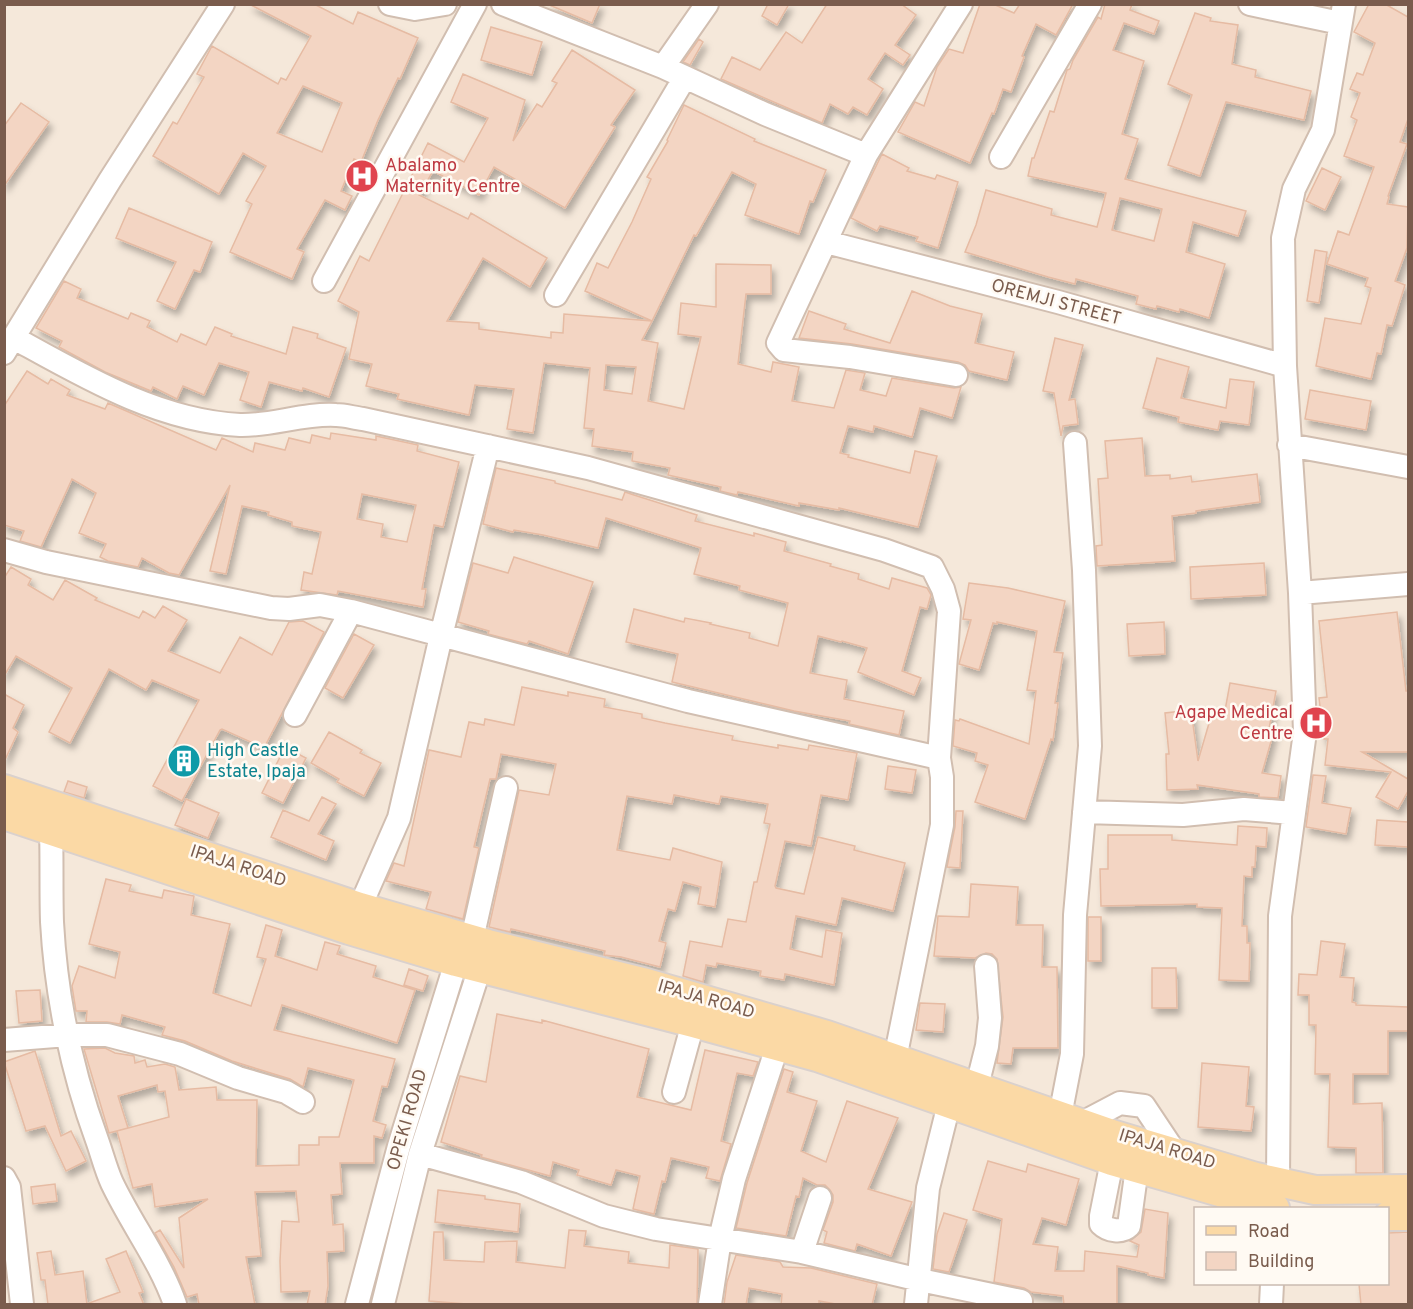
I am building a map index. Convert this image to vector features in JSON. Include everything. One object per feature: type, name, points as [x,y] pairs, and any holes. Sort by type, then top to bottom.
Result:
[{"type":"main road","name":"IPAJA ROAD","points":[[4,789],[360,908],[471,950],[693,1023],[817,1057],[949,1104],[1174,1151],[1256,1177],[1276,1195]]},
{"type":"main road","name":"IPAJA ROAD","points":[[4,815],[349,930],[643,982],[788,1023],[977,1086],[1072,1129],[1124,1164],[1276,1195],[1315,1190],[1408,1188]]},
{"type":"main road","points":[[1389,1216],[1408,1216]]},
{"type":"street","points":[[223,4],[110,180],[9,346],[173,414],[242,425],[335,415],[488,446],[622,478],[884,550],[932,567],[944,589],[949,611],[939,758],[942,777],[942,825],[895,1059]]},
{"type":"street","points":[[390,4],[415,9],[445,4]]},
{"type":"street","points":[[324,281],[475,4]]},
{"type":"street","points":[[503,4],[685,77],[765,114],[866,155]]},
{"type":"street","points":[[663,68],[707,4]]},
{"type":"street","points":[[956,375],[850,357],[784,350],[778,344],[866,155],[961,4]]},
{"type":"street","points":[[1001,157],[1090,4]]},
{"type":"street","points":[[1250,4],[1342,14],[1323,130],[1294,189],[1283,238],[1285,366],[1300,593],[1305,732],[1293,813],[1279,941],[1276,1195]]},
{"type":"street","points":[[556,295],[685,77]]},
{"type":"street","name":"OREMJI STREET","points":[[826,242],[1058,302],[1285,366]]},
{"type":"street","points":[[1072,1129],[1075,915],[1090,746],[1084,570],[1075,443]]},
{"type":"street","points":[[1289,445],[1408,467]]},
{"type":"street","points":[[360,908],[399,818],[488,446]]},
{"type":"street","points":[[4,550],[46,562],[271,608],[289,609],[320,605],[351,611],[688,700],[939,758]]},
{"type":"street","points":[[1300,593],[1408,584]]},
{"type":"street","points":[[295,715],[351,611]]},
{"type":"street","points":[[471,950],[506,789]]},
{"type":"street","points":[[1084,812],[1183,815],[1244,809],[1293,813]]},
{"type":"street","points":[[51,831],[53,933],[68,1035],[86,1110],[112,1182],[151,1250],[167,1282],[175,1305]]},
{"type":"street","name":"OPEKI ROAD","points":[[383,1305],[471,950]]},
{"type":"street","name":"OPEKI ROAD","points":[[357,1305],[399,1146],[471,950]]},
{"type":"street","points":[[977,1086],[987,1047],[990,1018],[986,966]]},
{"type":"street","points":[[674,1092],[693,1023]]},
{"type":"street","points":[[4,1040],[68,1035],[107,1035],[180,1054],[238,1078],[286,1092],[303,1102]]},
{"type":"street","points":[[710,1305],[720,1239],[742,1149],[777,1047]]},
{"type":"street","points":[[916,1305],[928,1188],[949,1104]]},
{"type":"street","points":[[420,1154],[521,1182],[604,1216],[656,1229],[802,1252],[1021,1301]]},
{"type":"street","points":[[4,1178],[9,1187],[22,1305]]},
{"type":"street","points":[[802,1252],[820,1198]]},
{"type":"street","points":[[1271,1305],[1272,1285]]},
{"type":"shaded area","points":[[5,5],[1408,5],[1408,1304],[5,1304]]},
{"type":"building","points":[[249,4],[314,4],[353,24],[358,12],[418,38],[378,120],[361,162],[354,159],[341,191],[352,196],[345,210],[325,200],[297,249],[304,252],[292,279],[230,252],[252,204],[246,201],[266,166],[243,153],[219,194],[153,156],[173,122],[177,124],[204,77],[197,74],[212,46],[278,84],[281,78],[286,80],[311,36]],"holes":[[[303,86],[342,103],[322,152],[277,133]]]},
{"type":"building","points":[[547,4],[600,4],[592,23]]},
{"type":"building","points":[[768,4],[789,4],[777,25],[762,16]]},
{"type":"building","points":[[827,4],[901,4],[916,15],[895,45],[910,55],[903,65],[885,53],[868,79],[883,89],[867,115],[853,107],[848,114],[830,104],[822,123],[721,79],[732,57],[760,70],[786,32],[802,43]]},
{"type":"building","points":[[980,4],[993,4],[1014,13],[1020,4],[1073,4],[1056,35],[1036,24],[1022,56],[1024,57],[1011,92],[1003,89],[994,114],[992,113],[970,163],[898,132],[915,102],[924,106],[937,67],[949,49],[963,53]]},
{"type":"building","points":[[1105,4],[1132,4],[1130,10],[1159,21],[1154,34],[1124,23],[1113,50],[1144,61],[1122,134],[1138,139],[1125,179],[1246,211],[1238,236],[1193,222],[1186,252],[1225,264],[1209,318],[1180,309],[1179,312],[1157,306],[1156,309],[1136,304],[1138,296],[1076,279],[1075,284],[965,252],[986,190],[1052,209],[1051,215],[1097,227],[1106,193],[1028,176],[1032,158],[1034,158],[1050,111],[1054,112],[1067,70],[1070,69],[1098,17],[1101,19]],"holes":[[[1120,198],[1162,209],[1154,241],[1112,230]]]},
{"type":"building","points":[[1369,4],[1385,4],[1408,17],[1408,119],[1400,142],[1407,144],[1387,204],[1408,207],[1407,248],[1395,281],[1405,285],[1392,326],[1387,325],[1381,354],[1377,353],[1371,379],[1316,366],[1325,318],[1361,324],[1371,288],[1365,286],[1368,278],[1327,264],[1338,231],[1349,235],[1374,167],[1344,156],[1357,120],[1351,117],[1360,93],[1350,89],[1357,73],[1363,75],[1375,43],[1354,32]]},
{"type":"building","points":[[1195,13],[1211,18],[1210,21],[1238,25],[1232,64],[1256,70],[1255,77],[1311,91],[1304,120],[1226,102],[1200,176],[1168,165],[1192,95],[1168,84]]},
{"type":"building","points":[[491,27],[542,42],[532,75],[481,60]]},
{"type":"building","points":[[699,39],[703,42],[690,65],[683,62]]},
{"type":"building","points":[[572,50],[635,90],[611,125],[615,127],[565,208],[494,167],[479,195],[433,171],[419,195],[468,219],[471,213],[547,258],[530,287],[483,258],[447,321],[479,323],[479,329],[551,338],[551,332],[563,333],[564,314],[652,321],[642,340],[658,343],[648,401],[684,409],[701,337],[678,334],[681,303],[716,307],[716,264],[771,265],[771,294],[746,294],[738,364],[771,372],[773,362],[799,367],[792,401],[834,408],[846,370],[865,373],[860,390],[886,396],[892,378],[954,388],[961,387],[952,418],[920,408],[912,437],[874,426],[873,432],[848,426],[840,453],[849,455],[848,457],[910,473],[915,451],[937,456],[918,527],[839,508],[839,510],[799,503],[799,506],[738,492],[737,495],[720,491],[721,487],[668,475],[670,468],[632,461],[633,452],[592,446],[594,429],[584,428],[590,368],[544,363],[533,433],[507,429],[514,389],[475,385],[469,415],[397,399],[399,394],[366,386],[372,364],[349,359],[359,312],[338,301],[360,256],[369,261],[428,143],[464,162],[488,118],[451,102],[463,74],[525,100],[513,141],[537,104],[542,107],[557,83],[552,81]],"holes":[[[606,365],[636,367],[632,394],[604,390]]]},
{"type":"building","points":[[21,103],[49,122],[4,186],[4,126]]},
{"type":"building","points":[[684,105],[755,139],[754,141],[826,170],[813,202],[810,201],[799,234],[745,215],[756,184],[732,172],[696,236],[694,235],[652,321],[585,291],[597,263],[608,268],[651,179],[647,177],[668,141]]},
{"type":"building","points":[[882,154],[909,168],[907,171],[935,179],[937,175],[958,182],[938,248],[916,241],[918,237],[880,226],[877,231],[851,218]]},
{"type":"building","points":[[1322,168],[1341,177],[1325,210],[1306,201]]},
{"type":"building","points":[[129,208],[212,242],[200,272],[194,270],[175,309],[157,301],[176,262],[116,238]]},
{"type":"building","points":[[1315,250],[1327,252],[1319,303],[1307,301]]},
{"type":"building","points":[[64,281],[81,289],[77,298],[128,319],[131,313],[150,321],[147,327],[177,342],[181,334],[206,345],[215,327],[232,334],[231,336],[286,354],[293,327],[318,334],[317,338],[346,348],[329,397],[303,388],[302,391],[269,382],[261,407],[240,400],[249,372],[219,363],[204,395],[183,386],[177,399],[153,387],[151,391],[105,372],[59,347],[62,341],[36,328]]},
{"type":"building","points":[[912,291],[950,306],[982,314],[975,343],[1014,352],[1007,380],[969,371],[965,365],[958,362],[852,344],[799,338],[809,311],[846,324],[844,329],[890,343]]},
{"type":"building","points":[[1055,338],[1083,345],[1069,400],[1075,399],[1078,424],[1063,426],[1061,436],[1054,393],[1043,391]]},
{"type":"building","points":[[1157,358],[1189,367],[1181,398],[1226,408],[1230,379],[1254,382],[1249,425],[1220,421],[1218,430],[1178,422],[1179,417],[1143,408]]},
{"type":"building","points":[[27,371],[48,384],[51,379],[70,390],[67,395],[105,409],[108,403],[216,450],[222,438],[253,452],[255,443],[285,450],[289,438],[310,443],[312,435],[330,439],[331,433],[376,440],[376,436],[418,445],[417,451],[459,462],[443,527],[434,525],[422,589],[426,589],[423,607],[338,591],[337,595],[301,590],[304,572],[312,574],[321,532],[292,526],[292,522],[268,515],[269,512],[242,506],[226,574],[210,571],[230,485],[179,575],[169,573],[142,558],[138,567],[108,561],[100,557],[106,544],[79,533],[96,493],[72,479],[41,547],[20,541],[24,531],[4,525],[4,406]],"holes":[[[362,494],[416,505],[407,542],[381,537],[383,524],[357,519]]]},
{"type":"building","points":[[1310,390],[1371,401],[1366,430],[1305,419]]},
{"type":"building","points":[[1142,438],[1145,476],[1170,475],[1170,479],[1191,476],[1192,482],[1257,474],[1260,502],[1172,516],[1175,561],[1097,566],[1096,546],[1102,545],[1098,479],[1108,478],[1105,441]]},
{"type":"building","points":[[496,468],[555,481],[555,483],[622,500],[625,492],[697,515],[695,521],[786,542],[784,551],[859,574],[858,579],[889,589],[892,578],[927,588],[931,595],[927,609],[920,607],[902,671],[921,678],[914,695],[858,672],[867,648],[842,641],[818,636],[810,673],[847,680],[844,699],[904,711],[899,735],[849,724],[850,721],[794,711],[672,682],[678,654],[626,642],[634,609],[684,622],[685,618],[750,633],[749,638],[778,646],[788,603],[739,590],[740,586],[694,574],[701,548],[606,518],[598,548],[483,524]]},
{"type":"building","points":[[514,557],[593,582],[568,654],[529,641],[527,644],[488,634],[489,631],[458,622],[473,563],[508,573]]},
{"type":"building","points":[[1264,563],[1266,595],[1191,599],[1190,567]]},
{"type":"building","points":[[11,567],[31,579],[28,585],[53,600],[65,580],[97,598],[95,600],[139,618],[143,611],[155,618],[163,606],[187,620],[168,651],[220,673],[240,637],[272,655],[289,622],[303,621],[324,632],[264,748],[220,730],[182,801],[153,786],[199,700],[152,680],[146,690],[109,669],[70,743],[49,732],[72,688],[16,656],[4,676],[4,578]]},
{"type":"building","points":[[969,583],[1008,588],[1065,601],[1054,652],[1063,653],[1055,703],[1058,703],[1053,740],[1051,739],[1025,819],[975,802],[988,765],[975,761],[977,753],[953,746],[955,720],[960,719],[1029,744],[1036,691],[1027,690],[1037,631],[993,623],[979,670],[959,664],[971,620],[963,619]]},
{"type":"building","points":[[1397,612],[1406,691],[1408,691],[1408,752],[1362,752],[1408,779],[1408,791],[1398,809],[1376,797],[1391,772],[1325,765],[1328,739],[1324,739],[1319,698],[1327,697],[1319,621]]},
{"type":"building","points":[[1164,622],[1165,654],[1129,656],[1127,624]]},
{"type":"building","points":[[354,634],[374,645],[343,698],[325,688]]},
{"type":"building","points":[[1230,683],[1276,691],[1269,729],[1274,731],[1262,773],[1281,776],[1278,798],[1259,797],[1259,794],[1197,785],[1198,789],[1167,790],[1166,754],[1169,754],[1165,713],[1191,710],[1198,761],[1212,713],[1224,716]]},
{"type":"building","points":[[522,687],[568,696],[568,692],[605,699],[604,707],[642,714],[642,718],[733,736],[732,740],[778,748],[778,745],[808,750],[809,745],[857,753],[848,800],[821,795],[811,846],[785,841],[775,886],[804,894],[818,837],[855,846],[854,850],[905,863],[893,911],[842,898],[836,925],[796,916],[790,949],[822,957],[826,930],[842,933],[834,985],[785,974],[784,980],[760,976],[761,971],[717,963],[716,967],[706,965],[703,982],[683,976],[690,941],[722,947],[728,919],[746,922],[770,824],[764,823],[768,804],[721,796],[719,804],[674,795],[672,804],[627,796],[617,850],[670,860],[673,848],[722,862],[715,907],[698,904],[701,887],[683,882],[675,911],[668,909],[659,941],[666,943],[660,967],[604,955],[605,951],[511,929],[510,932],[489,927],[519,790],[549,795],[556,764],[501,754],[496,779],[490,779],[474,847],[479,848],[463,919],[426,909],[431,892],[386,881],[394,863],[404,866],[429,750],[461,757],[469,722],[484,725],[485,719],[514,725]]},
{"type":"building","points":[[4,694],[24,705],[13,728],[18,732],[4,762]]},
{"type":"building","points":[[329,732],[362,750],[360,753],[381,763],[364,796],[337,782],[339,779],[311,763]]},
{"type":"building","points":[[285,747],[306,758],[283,803],[262,793]]},
{"type":"building","points":[[888,766],[916,770],[912,793],[885,789]]},
{"type":"building","points":[[1313,775],[1326,776],[1322,803],[1351,808],[1346,834],[1306,827]]},
{"type":"building","points":[[68,781],[87,787],[84,798],[64,792]]},
{"type":"building","points":[[322,797],[336,804],[318,834],[334,841],[326,860],[271,837],[283,810],[309,821]]},
{"type":"building","points":[[186,799],[219,813],[208,838],[175,825]]},
{"type":"building","points":[[956,811],[963,811],[960,868],[947,867]]},
{"type":"building","points":[[1377,820],[1408,822],[1408,847],[1375,845]]},
{"type":"building","points":[[1238,826],[1267,828],[1266,847],[1256,846],[1252,877],[1244,876],[1242,926],[1247,926],[1247,943],[1250,943],[1249,981],[1219,980],[1222,908],[1197,907],[1197,904],[1101,906],[1100,869],[1108,869],[1108,835],[1172,835],[1172,840],[1237,845]]},
{"type":"building","points":[[106,879],[131,885],[129,891],[162,898],[164,890],[194,896],[191,915],[230,924],[213,993],[251,1006],[266,959],[257,957],[266,925],[282,930],[275,956],[317,970],[325,942],[340,946],[337,954],[376,966],[373,977],[415,990],[397,1043],[282,1005],[274,1030],[395,1059],[387,1087],[382,1086],[373,1121],[386,1125],[382,1138],[374,1136],[374,1163],[340,1163],[342,1194],[331,1195],[333,1225],[343,1224],[344,1251],[327,1252],[328,1286],[325,1305],[307,1305],[310,1291],[281,1292],[282,1221],[299,1222],[296,1191],[255,1192],[261,1256],[246,1257],[255,1305],[199,1305],[197,1294],[187,1297],[155,1233],[160,1230],[184,1268],[179,1218],[208,1199],[155,1207],[152,1184],[133,1188],[117,1131],[169,1117],[165,1091],[158,1092],[157,1085],[118,1096],[128,1128],[109,1133],[84,1049],[105,1048],[115,1053],[134,1056],[135,1063],[145,1060],[147,1067],[165,1064],[175,1067],[179,1090],[216,1087],[217,1100],[257,1100],[256,1166],[299,1165],[299,1145],[319,1145],[319,1137],[339,1137],[354,1080],[308,1068],[303,1087],[290,1079],[232,1061],[185,1041],[162,1035],[165,1027],[122,1015],[120,1024],[86,1022],[87,1011],[76,1011],[72,986],[79,966],[115,978],[120,952],[89,944]]},
{"type":"building","points":[[971,884],[1018,887],[1016,925],[1043,925],[1042,967],[1057,967],[1058,1048],[1013,1048],[1011,1064],[997,1063],[1003,1017],[997,959],[992,954],[986,953],[975,958],[934,956],[938,916],[969,917]]},
{"type":"building","points":[[1088,917],[1101,917],[1101,961],[1088,961]]},
{"type":"building","points":[[1321,941],[1345,944],[1340,977],[1354,978],[1352,1002],[1356,1005],[1408,1007],[1408,1031],[1388,1031],[1388,1074],[1353,1074],[1353,1104],[1382,1103],[1383,1173],[1356,1173],[1356,1148],[1328,1147],[1330,1074],[1315,1074],[1316,1025],[1309,1025],[1309,995],[1298,995],[1299,974],[1317,975]]},
{"type":"building","points":[[1152,968],[1176,968],[1177,1008],[1152,1008]]},
{"type":"building","points":[[409,969],[428,976],[423,991],[404,985]]},
{"type":"building","points":[[40,990],[42,1021],[19,1023],[16,991]]},
{"type":"building","points":[[920,1003],[945,1004],[943,1032],[916,1030]]},
{"type":"building","points":[[497,1014],[542,1023],[542,1020],[649,1049],[637,1097],[691,1110],[705,1050],[758,1062],[753,1076],[737,1073],[721,1141],[731,1144],[720,1181],[706,1178],[709,1167],[671,1158],[665,1182],[662,1181],[654,1214],[633,1209],[640,1176],[616,1170],[611,1185],[577,1175],[579,1170],[553,1162],[550,1176],[481,1157],[482,1155],[441,1142],[460,1076],[486,1082]]},
{"type":"building","points":[[35,1051],[61,1136],[71,1131],[86,1161],[66,1171],[45,1126],[26,1131],[4,1062]]},
{"type":"building","points":[[1202,1063],[1249,1067],[1246,1106],[1254,1107],[1251,1131],[1198,1127]]},
{"type":"building","points":[[784,1069],[793,1072],[787,1092],[817,1101],[801,1151],[826,1162],[847,1101],[898,1118],[868,1189],[912,1202],[891,1256],[857,1244],[855,1251],[824,1243],[827,1232],[823,1230],[833,1202],[833,1195],[825,1185],[817,1185],[803,1178],[786,1236],[736,1228],[747,1183]]},
{"type":"building","points":[[988,1161],[1026,1172],[1028,1164],[1079,1179],[1066,1225],[1042,1218],[1033,1244],[1058,1247],[1055,1271],[1084,1271],[1085,1251],[1137,1257],[1139,1245],[1130,1241],[1141,1232],[1145,1209],[1168,1213],[1164,1278],[1117,1266],[1117,1305],[1064,1305],[1063,1296],[1031,1292],[1024,1288],[994,1282],[1002,1219],[973,1210]]},
{"type":"building","points":[[55,1184],[57,1201],[33,1204],[31,1187]]},
{"type":"building","points":[[438,1190],[485,1196],[485,1199],[520,1204],[518,1232],[435,1222]]},
{"type":"building","points":[[944,1213],[967,1220],[949,1272],[933,1269],[937,1234]]},
{"type":"building","points":[[569,1230],[586,1231],[584,1246],[629,1252],[628,1263],[669,1268],[670,1245],[698,1249],[697,1305],[479,1305],[429,1301],[434,1232],[443,1232],[444,1260],[484,1262],[485,1242],[517,1241],[516,1262],[565,1268]]},
{"type":"building","points":[[1408,1232],[1408,1305],[1361,1305],[1359,1285],[1389,1285],[1389,1233]]},
{"type":"building","points":[[51,1251],[55,1275],[83,1271],[87,1305],[48,1305],[45,1280],[41,1280],[37,1253]]},
{"type":"building","points":[[126,1251],[143,1292],[139,1293],[144,1305],[89,1305],[89,1303],[120,1292],[106,1259]]},
{"type":"building","points":[[736,1255],[780,1262],[783,1267],[811,1268],[877,1284],[872,1305],[841,1305],[819,1301],[819,1305],[781,1305],[782,1294],[749,1288],[746,1305],[724,1305],[727,1282]]},
{"type":"place","name":"Abalamo Maternity Centre","points":[[362,176]]},
{"type":"place","name":"Agape Medical Centre","points":[[1316,723]]},
{"type":"place","name":"High Castle Estate, Ipaja","points":[[184,761]]}]
